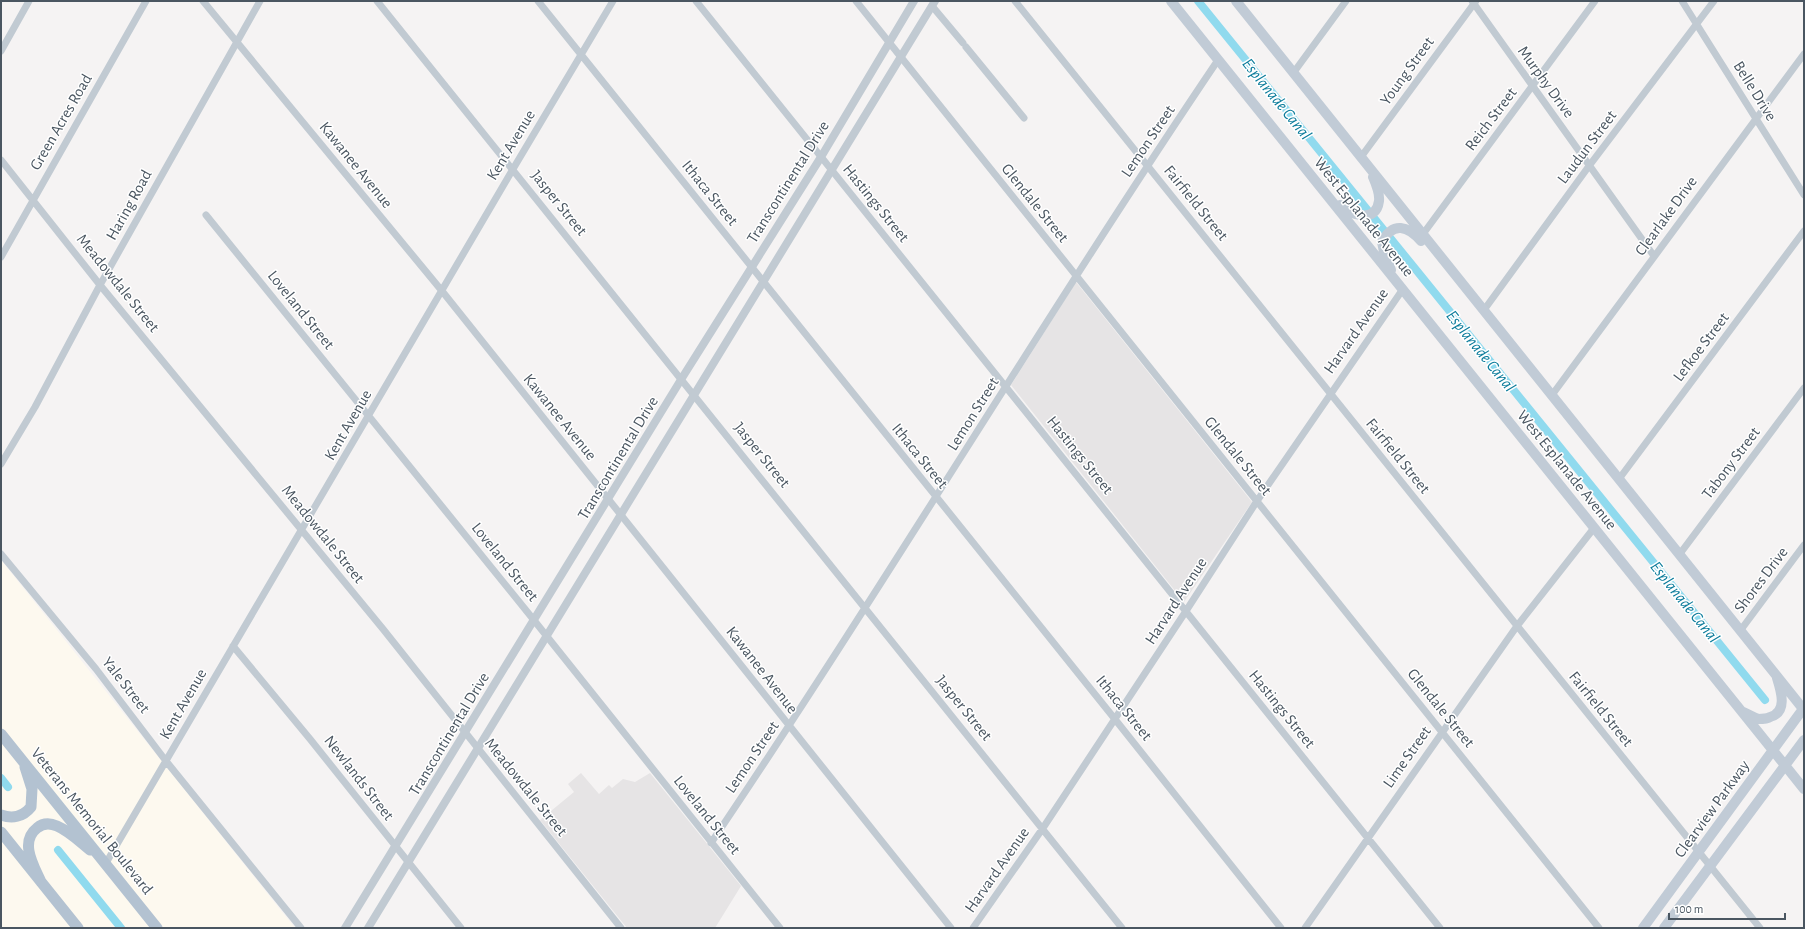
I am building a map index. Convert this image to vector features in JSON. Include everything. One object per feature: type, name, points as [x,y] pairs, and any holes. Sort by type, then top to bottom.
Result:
[{"type":"main road","name":"West Esplanade Avenue","points":[[1171,1],[1804,789]]},
{"type":"main road","points":[[1236,1],[1804,709]]},
{"type":"main road","points":[[1321,187],[1348,212],[1360,216],[1371,214],[1377,208],[1380,200],[1378,187],[1369,167]]},
{"type":"main road","points":[[1395,279],[1384,252],[1382,242],[1388,233],[1398,227],[1413,232],[1452,279],[1468,290]]},
{"type":"main road","points":[[1741,711],[1758,718],[1766,719],[1774,716],[1780,709],[1782,700],[1775,672]]},
{"type":"main road","name":"Clearview Parkway","points":[[1643,928],[1804,709]]},
{"type":"main road","name":"Veterans Memorial Boulevard","points":[[1,734],[157,928]]},
{"type":"main road","name":"Clearview Parkway","points":[[1664,928],[1804,740]]},
{"type":"main road","points":[[1,815],[8,817],[19,816],[31,807],[32,789],[22,760]]},
{"type":"main road","points":[[41,882],[29,854],[28,842],[33,832],[43,824],[53,825],[63,829],[106,863]]},
{"type":"main road","points":[[1,832],[41,882],[73,926]]},
{"type":"street","points":[[1,51],[29,1]]},
{"type":"street","name":"Green Acres Road","points":[[1,257],[146,1]]},
{"type":"street","name":"Kawanee Avenue","points":[[203,1],[442,291],[951,928]]},
{"type":"street","name":"Haring Road","points":[[1,464],[35,407],[100,285],[260,1]]},
{"type":"street","name":"Jasper Street","points":[[378,1],[695,394],[1122,928]]},
{"type":"street","name":"Ithaca Street","points":[[538,1],[1114,718],[1280,928]]},
{"type":"street","name":"Kent Avenue","points":[[106,863],[369,417],[513,168],[613,1]]},
{"type":"street","name":"Hastings Street","points":[[696,1],[1007,386],[1440,928]]},
{"type":"street","name":"Glendale Street","points":[[856,1],[1599,928]]},
{"type":"street","name":"Transcontinental Drive","points":[[345,928],[609,500],[682,378],[821,157],[888,42],[914,1]]},
{"type":"street","name":"Fairfield Street","points":[[1016,1],[1329,394],[1760,928]]},
{"type":"street","points":[[1294,72],[1346,1]]},
{"type":"street","name":"Reich Street","points":[[1423,234],[1595,1]]},
{"type":"street","name":"Belle Drive","points":[[1682,1],[1804,195]]},
{"type":"street","name":"Laudun Street","points":[[1484,310],[1589,166],[1714,1]]},
{"type":"street","name":"Murphy Drive","points":[[1474,2],[1532,87],[1654,256]]},
{"type":"street","name":"Young Street","points":[[1361,157],[1474,2]]},
{"type":"street","points":[[934,3],[964,45],[1024,118]]},
{"type":"street","name":"Transcontinental Drive","points":[[368,928],[934,3]]},
{"type":"street","name":"Clearlake Drive","points":[[1552,395],[1804,54]]},
{"type":"street","name":"Lemon Street","points":[[711,843],[790,727],[1076,276],[1218,60]]},
{"type":"street","name":"Meadowdale Street","points":[[1,160],[100,285],[383,629],[621,928]]},
{"type":"street","name":"Loveland Street","points":[[206,215],[535,620],[546,636],[780,928]]},
{"type":"street","name":"Lefkoe Street","points":[[1620,479],[1804,231]]},
{"type":"street","name":"Harvard Avenue","points":[[973,928],[1043,828],[1257,501],[1329,394],[1403,289]]},
{"type":"street","name":"Tabony Street","points":[[1679,555],[1804,388]]},
{"type":"street","name":"Lime Street","points":[[1305,928],[1517,626],[1594,528]]},
{"type":"street","name":"Shores Drive","points":[[1740,631],[1804,545]]},
{"type":"street","name":"Yale Street","points":[[1,554],[96,669],[166,761],[301,928]]},
{"type":"street","name":"Newlands Street","points":[[233,646],[310,739],[461,928]]},
{"type":"shaded area","points":[[1076,282],[1252,502],[1184,602],[1011,385]]},
{"type":"shaded area","points":[[1,560],[295,928],[1,928]]},
{"type":"shaded area","points":[[581,773],[599,794],[609,785],[612,788],[623,779],[635,782],[650,773],[741,886],[715,928],[627,928],[540,820],[574,792],[568,784]]},
{"type":"waterway","name":"Esplanade Canal","points":[[1198,1],[1765,700]]},
{"type":"waterway","points":[[1,778],[8,787]]},
{"type":"waterway","points":[[58,850],[121,928]]}]
